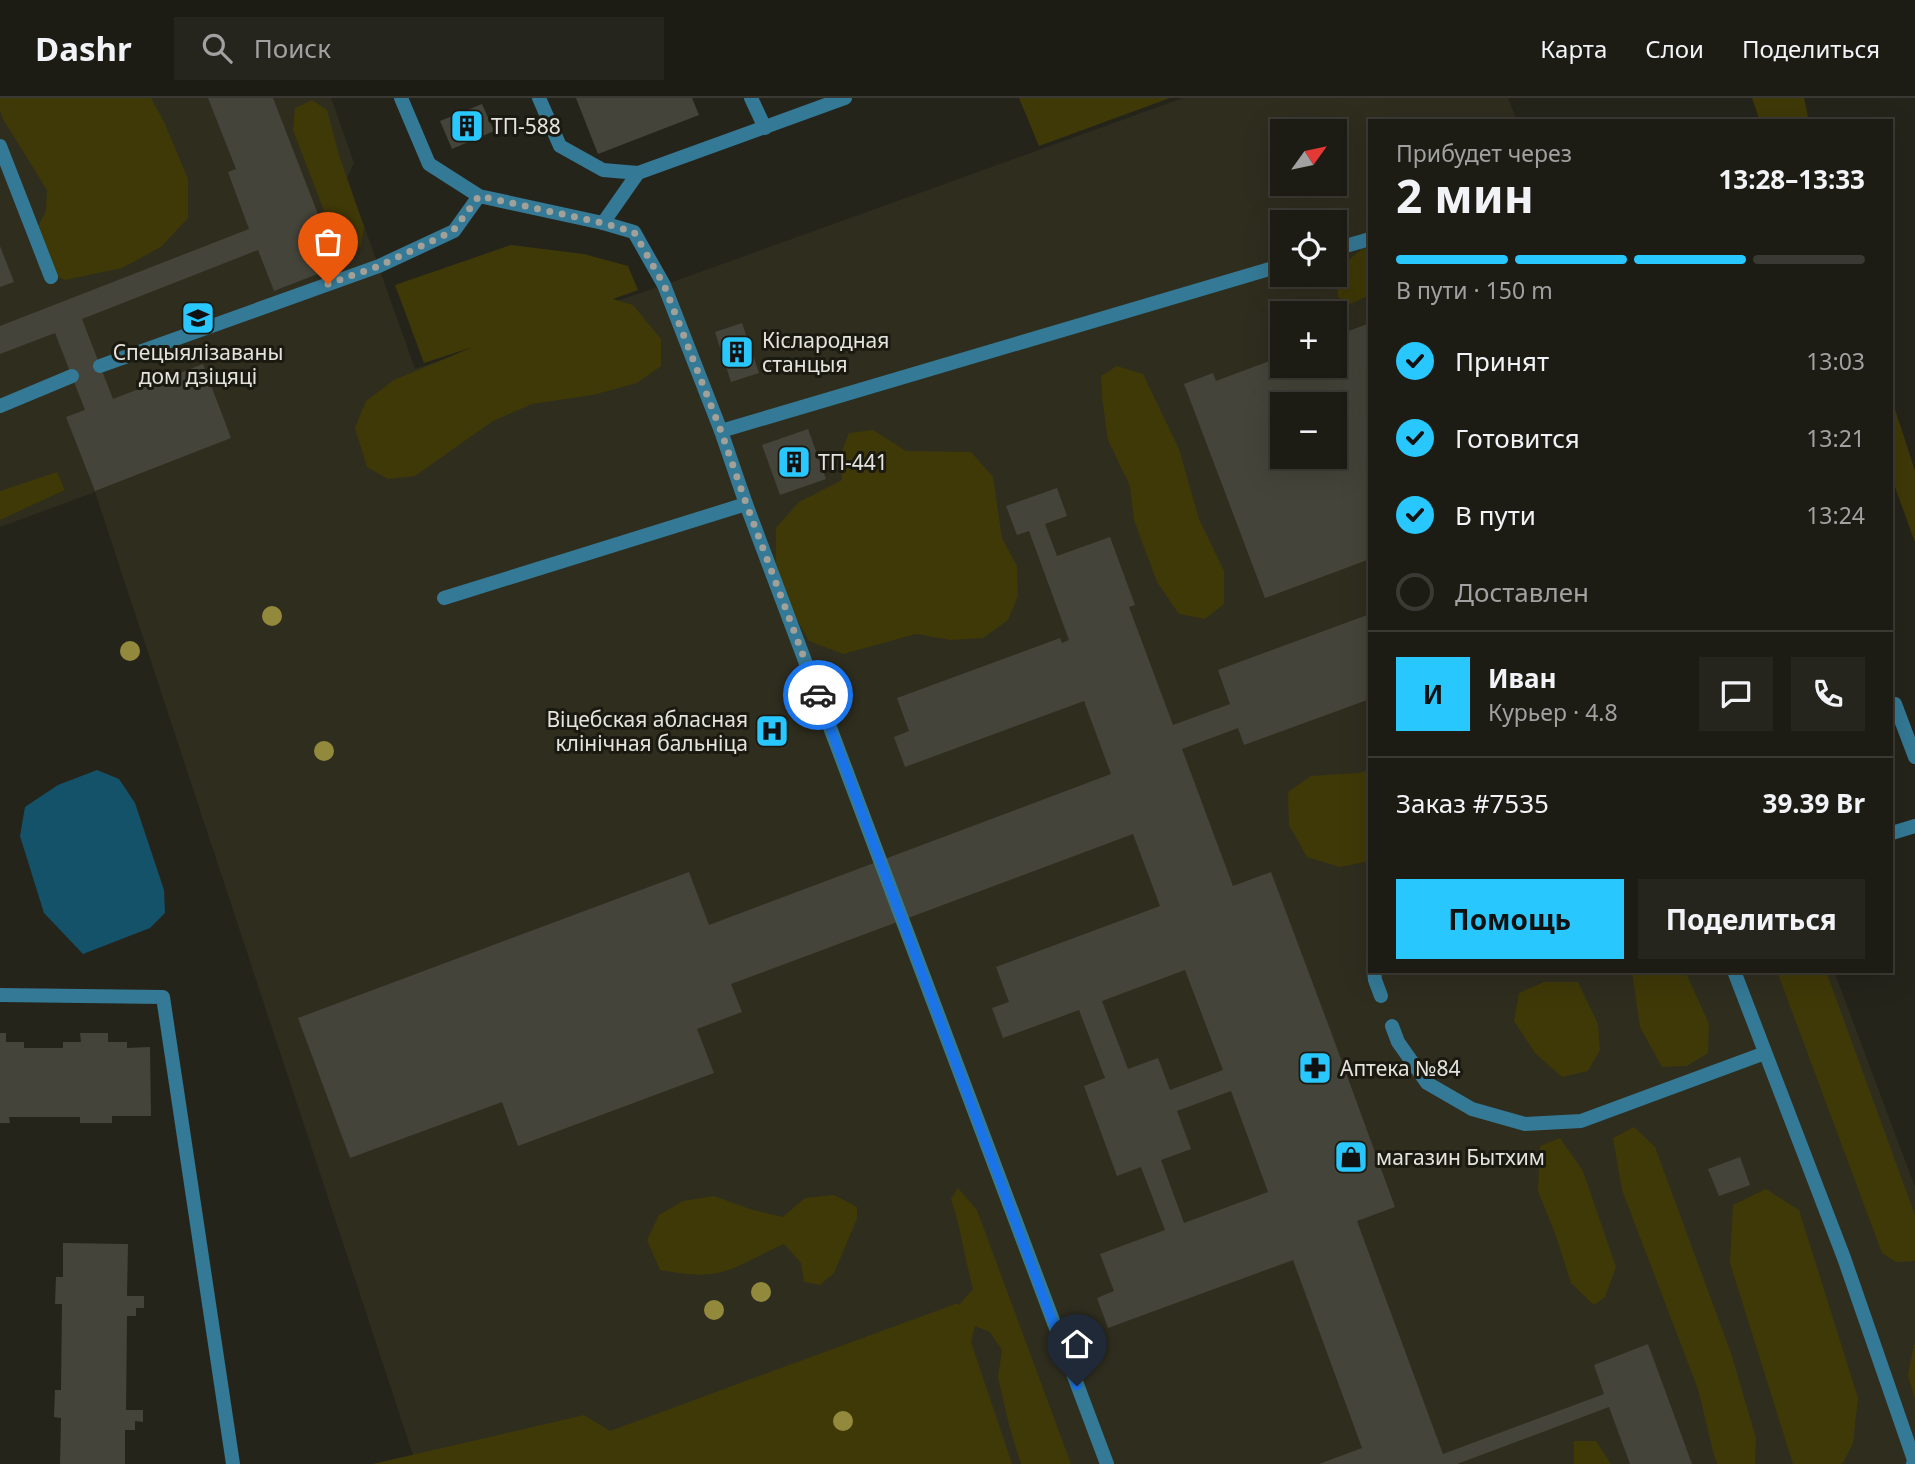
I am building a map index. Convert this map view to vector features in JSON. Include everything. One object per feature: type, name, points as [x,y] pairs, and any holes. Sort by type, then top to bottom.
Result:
[{"type":"lane","points":[[401,98],[429,164],[479,196],[634,232],[664,285],[1107,1464]]},
{"type":"lane","points":[[539,98],[560,146],[603,170],[638,173],[845,98]]},
{"type":"lane","points":[[751,98],[765,128]]},
{"type":"lane","points":[[0,146],[51,277]]},
{"type":"lane","points":[[603,223],[638,173]]},
{"type":"lane","points":[[100,366],[379,266],[453,231],[479,196]]},
{"type":"lane","points":[[1347,246],[1368,240]]},
{"type":"lane","points":[[721,431],[1270,269]]},
{"type":"lane","points":[[0,406],[72,376]]},
{"type":"lane","points":[[444,598],[746,503]]},
{"type":"lane","points":[[1895,704],[1915,757]]},
{"type":"lane","points":[[1893,833],[1915,826]]},
{"type":"lane","points":[[1374,973],[1381,996]]},
{"type":"lane","points":[[1735,973],[1844,1258],[1914,1460],[1913,1464]]},
{"type":"lane","points":[[0,995],[163,997],[233,1464]]},
{"type":"lane","points":[[1392,1027],[1398,1042],[1427,1083],[1472,1109],[1525,1124],[1581,1121],[1765,1053]]},
{"type":"shaded area","name":"Віцебская абласная клінічная бальніца","points":[[0,98],[331,98],[354,163],[347,178],[415,369],[664,285],[1183,98],[1508,98],[1516,119],[1368,119],[1368,973],[1835,973],[1915,1187],[1915,1464],[416,1464],[95,492],[0,527]]},
{"type":"shaded area","points":[[0,98],[151,98],[188,179],[188,218],[161,247],[122,268],[65,280],[39,268],[32,239],[46,211],[47,190],[3,119]]},
{"type":"shaded area","points":[[1019,98],[1170,98],[1039,146]]},
{"type":"shaded area","points":[[1752,98],[1804,98],[1809,119],[1759,119]]},
{"type":"shaded area","points":[[312,100],[327,110],[339,155],[364,227],[361,246],[347,252],[338,247],[293,130],[295,108]]},
{"type":"shaded area","points":[[511,245],[584,254],[628,266],[638,290],[613,299],[633,305],[661,339],[661,366],[637,383],[593,395],[532,404],[493,421],[415,476],[388,479],[367,467],[355,428],[366,401],[394,380],[473,347],[424,363],[395,285]]},
{"type":"shaded area","points":[[1368,248],[1368,296],[1350,304],[1338,297],[1338,287],[1347,287],[1347,262]]},
{"type":"shaded area","points":[[1117,366],[1143,374],[1179,449],[1199,519],[1224,571],[1224,604],[1205,619],[1179,614],[1157,582],[1134,520],[1130,486],[1108,440],[1102,397],[1101,376]]},
{"type":"shaded area","points":[[1893,403],[1915,471],[1915,542],[1893,482]]},
{"type":"shaded area","points":[[873,430],[906,451],[971,452],[993,477],[1002,538],[1017,566],[1018,596],[1008,620],[983,638],[951,640],[916,634],[843,654],[809,641],[788,604],[776,563],[776,528],[799,502],[842,480],[841,453],[849,433]]},
{"type":"shaded area","points":[[57,472],[65,490],[0,520],[0,491]]},
{"type":"shaded area","points":[[1368,770],[1368,861],[1340,867],[1307,857],[1289,825],[1288,792],[1311,776]]},
{"type":"shaded area","points":[[1632,973],[1686,973],[1709,1024],[1708,1053],[1687,1066],[1662,1067],[1640,1027]]},
{"type":"shaded area","points":[[1778,973],[1827,973],[1915,1215],[1915,1261],[1896,1262],[1882,1253]]},
{"type":"shaded area","points":[[1544,982],[1578,982],[1598,1024],[1600,1050],[1588,1071],[1562,1077],[1535,1053],[1514,1021],[1519,993]]},
{"type":"shaded area","points":[[1634,1127],[1655,1147],[1731,1353],[1756,1438],[1755,1464],[1718,1464],[1715,1459],[1698,1389],[1622,1190],[1613,1138]]},
{"type":"shaded area","points":[[1560,1138],[1583,1171],[1616,1267],[1605,1297],[1594,1305],[1571,1283],[1538,1191],[1540,1146]]},
{"type":"shaded area","points":[[958,1188],[977,1210],[1071,1464],[1021,1464],[998,1377],[1002,1350],[990,1332],[975,1326],[971,1342],[1012,1464],[373,1464],[584,1415],[610,1431],[958,1303],[959,1305],[973,1289],[951,1199]]},
{"type":"shaded area","points":[[1766,1189],[1799,1210],[1858,1398],[1853,1443],[1843,1463],[1793,1464],[1730,1263],[1733,1205]]},
{"type":"shaded area","points":[[834,1195],[857,1207],[857,1219],[834,1273],[820,1285],[804,1282],[801,1263],[784,1244],[726,1271],[695,1275],[660,1270],[647,1240],[659,1215],[683,1201],[714,1196],[783,1217],[805,1198]]},
{"type":"shaded area","points":[[1915,1345],[1915,1399],[1908,1375]]},
{"type":"shaded area","points":[[1574,1441],[1596,1441],[1611,1464],[1574,1464]]},
{"type":"water","points":[[97,770],[119,779],[135,803],[164,890],[165,913],[150,928],[83,954],[44,913],[20,836],[25,807],[58,785]]},
{"type":"building","points":[[208,98],[273,98],[338,266],[274,291],[258,250],[82,319],[113,399],[203,364],[231,438],[95,491],[66,417],[85,410],[55,333],[0,354],[0,326],[249,229],[228,172],[236,169]]},
{"type":"building","points":[[576,98],[692,98],[699,115],[598,154]]},
{"type":"building","name":"ТП-588","points":[[482,104],[494,131],[452,149],[440,121]]},
{"type":"building","points":[[0,246],[14,282],[0,287]]},
{"type":"building","name":"Кіслародная станцыя","points":[[742,323],[759,373],[731,382],[715,332]]},
{"type":"building","points":[[1368,324],[1368,560],[1265,598],[1184,384],[1213,373],[1216,381],[1270,361],[1270,378],[1347,378],[1347,332]]},
{"type":"building","name":"ТП-441","points":[[808,429],[826,479],[780,495],[762,445]]},
{"type":"building","points":[[1057,488],[1067,516],[1045,524],[1057,556],[1110,537],[1135,605],[1129,607],[1173,725],[1230,704],[1218,670],[1368,615],[1368,700],[1244,745],[1238,728],[1182,749],[1233,886],[1271,872],[1331,1032],[1395,1207],[1357,1221],[1443,1454],[1604,1394],[1594,1365],[1648,1344],[1692,1464],[1630,1464],[1609,1407],[1457,1464],[1319,1464],[1362,1448],[1293,1260],[1108,1328],[1097,1298],[1114,1291],[1100,1254],[1165,1230],[1141,1167],[1117,1176],[1084,1086],[1105,1078],[1079,1010],[1003,1038],[992,1008],[1009,1002],[996,967],[1160,906],[1133,834],[731,984],[742,1012],[697,1029],[714,1073],[518,1146],[502,1102],[350,1158],[298,1018],[689,872],[709,925],[1111,774],[1084,701],[905,767],[894,737],[909,731],[897,698],[1060,638],[1062,643],[1069,640],[1029,531],[1017,535],[1006,506]],"holes":[[[1185,970],[1223,1070],[1170,1090],[1158,1058],[1128,1069],[1102,1001]],[[1231,1091],[1268,1192],[1184,1223],[1161,1160],[1191,1149],[1177,1111]]]},
{"type":"building","points":[[0,1033],[6,1033],[6,1042],[24,1042],[24,1048],[63,1048],[63,1042],[81,1042],[80,1033],[108,1033],[108,1042],[127,1042],[127,1048],[150,1047],[151,1116],[112,1116],[112,1123],[80,1123],[80,1117],[9,1117],[10,1123],[0,1123]]},
{"type":"building","points":[[1740,1157],[1750,1185],[1719,1196],[1708,1169]]},
{"type":"building","points":[[63,1243],[128,1244],[127,1296],[144,1296],[144,1308],[136,1308],[136,1316],[127,1316],[126,1410],[143,1410],[143,1422],[135,1421],[135,1430],[125,1430],[125,1464],[60,1464],[61,1418],[54,1417],[55,1390],[61,1390],[62,1304],[55,1304],[56,1277],[63,1277]]},
{"type":"way so far","points":[[328,284],[379,266],[453,231],[479,196],[634,232],[664,285],[818,695]]},
{"type":"place","name":"ТП-588","points":[[467,126]]},
{"type":"place","name":"Спецыялізаваны дом дзіцяці","points":[[198,318]]},
{"type":"place","name":"Кіслародная станцыя","points":[[737,352]]},
{"type":"place","name":"ТП-441","points":[[794,462]]},
{"type":"place","name":"Віцебская абласная клінічная бальніца","points":[[772,731]]},
{"type":"place","name":"Аптека №84","points":[[1315,1068]]},
{"type":"place","name":"магазин Бытхим","points":[[1351,1157]]},
{"type":"route","points":[[818,695],[1077,1386]]}]
